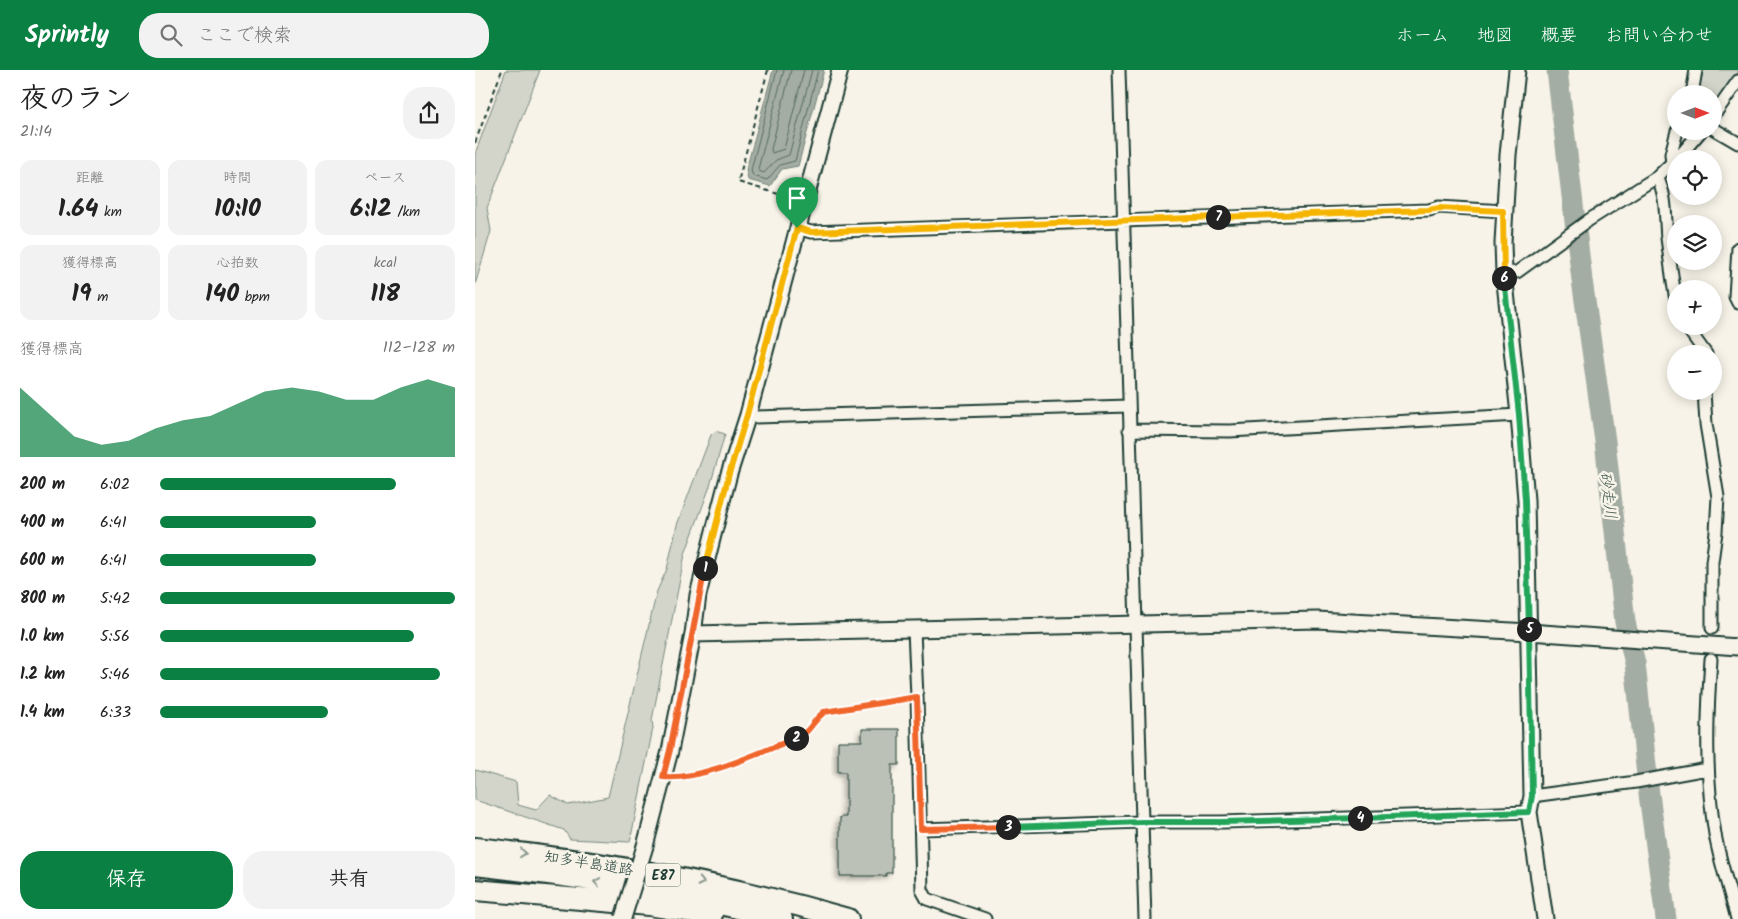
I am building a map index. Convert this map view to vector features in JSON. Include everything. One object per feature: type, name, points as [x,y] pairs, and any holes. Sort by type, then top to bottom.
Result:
[{"type":"highway","name":"知多半島道路","points":[[475,848],[553,856],[655,873],[785,901],[848,919]]},
{"type":"highway","name":"知多半島道路","points":[[475,865],[545,873],[650,889],[719,903],[782,919]]},
{"type":"highway","points":[[475,890],[649,905],[737,919]]},
{"type":"street","points":[[623,918],[645,846],[670,750],[699,595],[713,535],[805,202],[839,70]]},
{"type":"street","points":[[1119,70],[1145,919]]},
{"type":"street","points":[[1517,70],[1507,155],[1503,211],[1504,273],[1519,415],[1525,500],[1532,796],[1529,812],[1545,919]]},
{"type":"street","points":[[1693,85],[1696,70]]},
{"type":"street","points":[[1723,102],[1738,81]]},
{"type":"street","points":[[1723,134],[1738,143]]},
{"type":"street","points":[[1685,150],[1693,140]]},
{"type":"street","points":[[1504,273],[1517,272],[1589,220],[1657,177],[1667,168]]},
{"type":"street","points":[[1657,177],[1664,197],[1673,280]]},
{"type":"street","points":[[797,228],[811,232],[1429,210],[1439,208],[1503,211]]},
{"type":"street","points":[[1738,248],[1735,297],[1738,303]]},
{"type":"street","points":[[1705,400],[1706,424],[1718,497],[1716,532],[1711,562],[1712,628]]},
{"type":"street","points":[[747,415],[756,417],[1129,406]]},
{"type":"street","points":[[1129,430],[1230,431],[1519,415]]},
{"type":"street","points":[[693,634],[1317,620],[1529,632],[1738,647]]},
{"type":"street","points":[[914,630],[922,890],[927,898],[985,919]]},
{"type":"street","points":[[1711,659],[1707,769],[1715,835],[1737,919]]},
{"type":"street","points":[[1532,796],[1636,782],[1707,769]]},
{"type":"street","points":[[921,829],[1529,812]]},
{"type":"path","points":[[475,143],[502,70]]},
{"type":"path","points":[[768,70],[738,182],[805,202]]},
{"type":"path","points":[[663,777],[685,777],[745,759],[802,735],[811,729],[818,716],[824,712],[917,697]]},
{"type":"shaded area","points":[[506,70],[540,70],[487,208],[491,231],[475,285],[475,154]]},
{"type":"shaded area","points":[[1704,70],[1738,70],[1738,73],[1723,93],[1723,85],[1700,85]]},
{"type":"shaded area","points":[[715,431],[725,434],[710,486],[685,554],[630,842],[570,839],[564,830],[475,800],[475,770],[516,782],[518,805],[536,810],[550,795],[568,805],[608,797],[657,591],[667,569],[677,525],[711,435]]},
{"type":"water","points":[[773,70],[824,70],[798,166],[782,169],[770,186],[748,180],[746,170]]},
{"type":"building","points":[[862,729],[899,729],[899,765],[892,765],[892,873],[886,873],[886,876],[840,876],[840,817],[846,817],[846,772],[838,772],[838,741],[862,741]]},
{"type":"waterway","name":"砂走川","points":[[1557,70],[1582,280],[1605,441],[1625,622],[1635,663],[1649,794],[1666,919]]},
{"type":"route","points":[[1439,208],[1503,211],[1504,273],[1519,415],[1525,500],[1532,796],[1529,812],[921,829],[917,697],[824,712],[818,716],[811,729],[802,735],[745,759],[685,777],[663,777],[693,634],[699,595],[713,535],[797,228],[811,232],[1429,210],[1439,208]]}]
